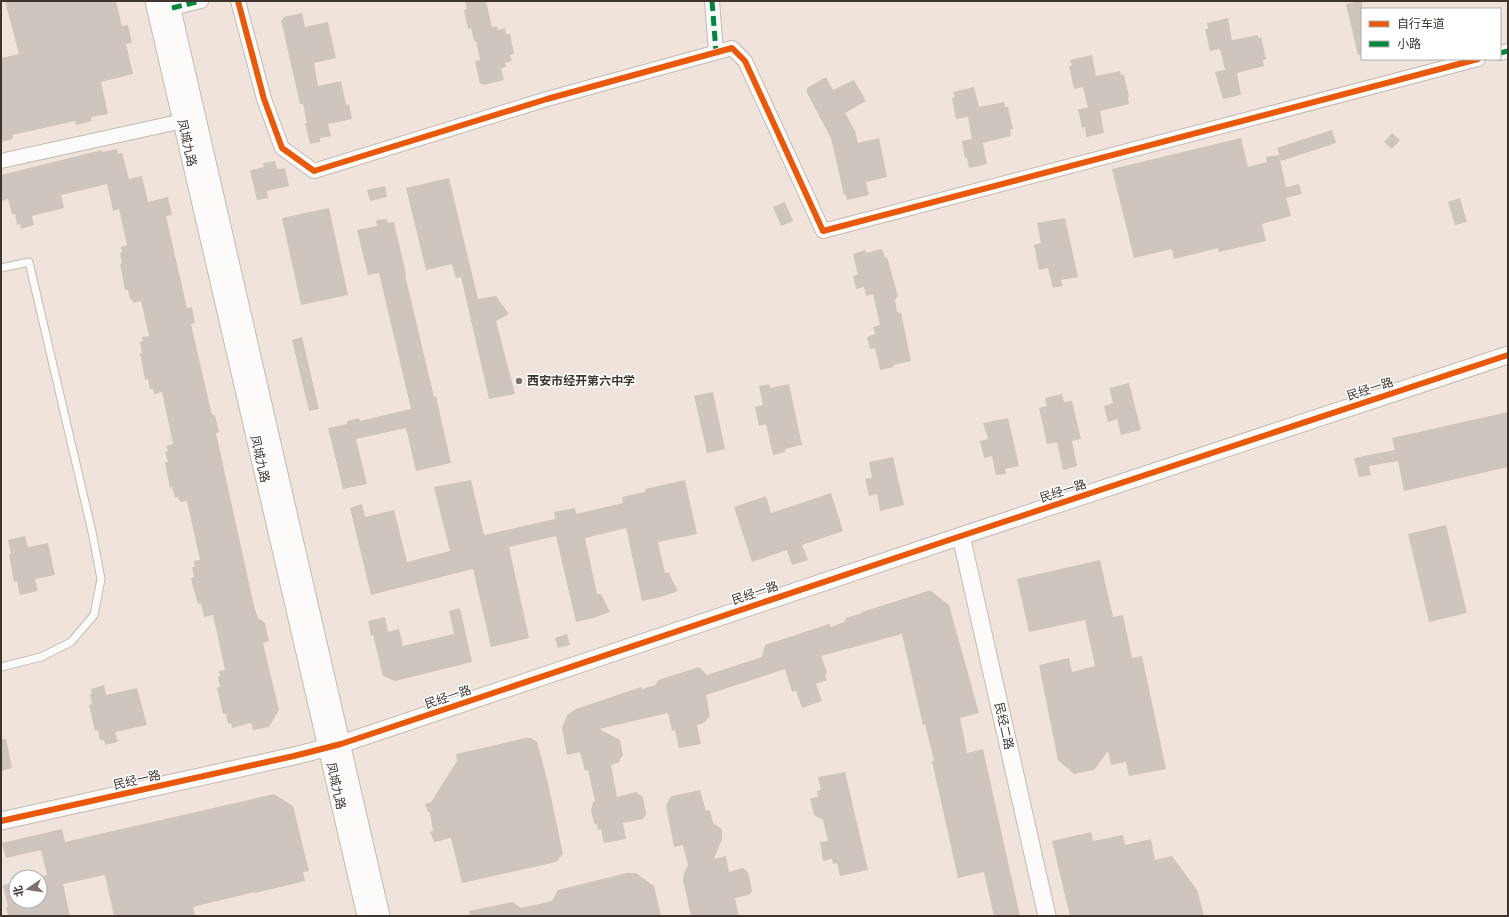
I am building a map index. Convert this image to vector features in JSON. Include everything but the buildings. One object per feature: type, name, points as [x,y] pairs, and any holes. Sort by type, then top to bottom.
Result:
[{"type":"street","name":"凤城九路","points":[[154,1],[189,119],[334,746],[366,916]]},
{"type":"street","points":[[171,4],[202,1]]},
{"type":"street","points":[[238,1],[264,99],[282,148],[314,171],[547,99],[732,48],[745,61],[823,231],[1474,60]]},
{"type":"street","points":[[712,1],[716,52]]},
{"type":"street","name":"凤城九路","points":[[171,4],[189,119]]},
{"type":"street","points":[[1,161],[189,119]]},
{"type":"street","name":"民经一路","points":[[1,821],[334,746],[383,731],[961,536],[1508,355]]},
{"type":"street","name":"民经二路","points":[[961,536],[1047,916]]},
{"type":"street","name":"凤城九路","points":[[334,746],[381,916]]},
{"type":"lane","points":[[1,268],[29,262],[92,532],[101,578],[94,615],[71,642],[41,657],[1,667]]},
{"type":"marked path","points":[[172,8],[201,1]]},
{"type":"marked path","points":[[712,1],[716,52]]},
{"type":"marked path","points":[[1501,53],[1508,51]]},
{"type":"cycle path","points":[[238,1],[264,99],[282,148],[314,171],[547,99],[732,48],[745,61],[823,231],[1474,60]]},
{"type":"cycle path","points":[[1,821],[294,756],[341,744],[961,536],[1508,355]]},
{"type":"place","name":"西安市经开第六中学","points":[[519,381]]}]
